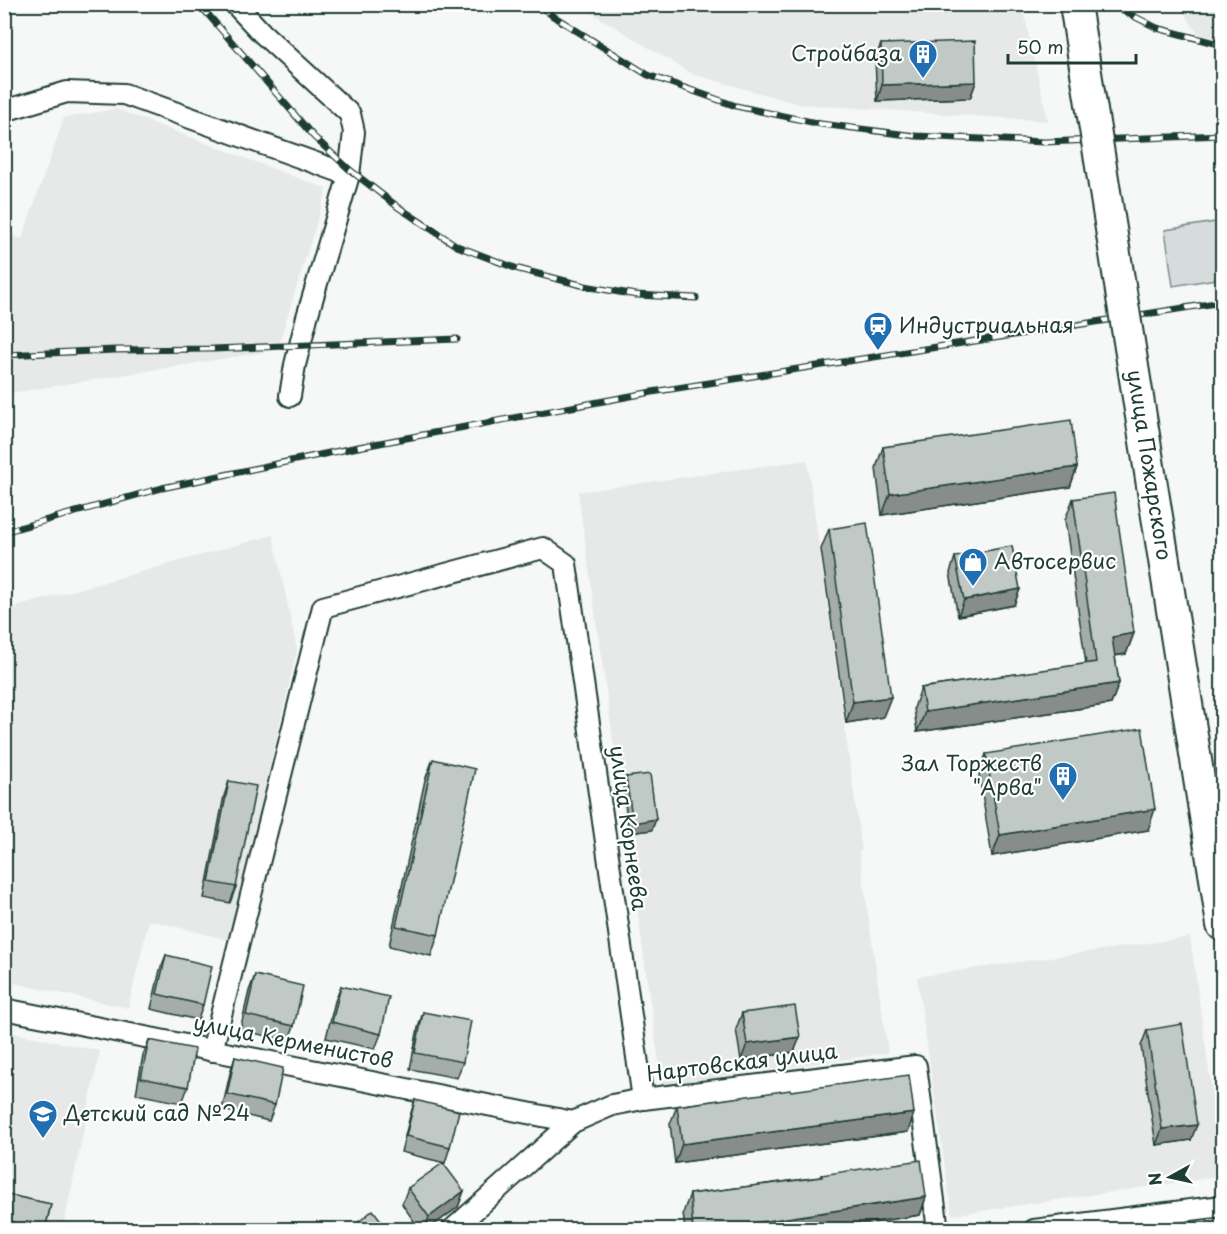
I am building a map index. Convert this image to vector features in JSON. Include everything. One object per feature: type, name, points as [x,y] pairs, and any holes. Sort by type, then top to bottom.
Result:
[{"type":"main road","name":"улица Пожарского","points":[[1075,4],[1222,926]]},
{"type":"main road","name":"улица Пожарского","points":[[1096,4],[1222,800]]},
{"type":"street","points":[[235,4],[262,33],[350,114],[354,132],[349,175],[307,317],[290,396]]},
{"type":"street","points":[[4,111],[67,92],[124,94],[349,175]]},
{"type":"street","name":"улица Корнеева","points":[[212,1051],[323,607],[543,548],[566,564],[643,1099]]},
{"type":"street","name":"улица Керменистов","points":[[4,1010],[573,1122]]},
{"type":"street","name":"Нартовская улица","points":[[452,1230],[573,1122],[612,1105],[643,1099],[916,1066],[938,1230]]},
{"type":"street","points":[[1034,1230],[1222,1206]]},
{"type":"shaded area","points":[[579,5],[1022,5],[1048,121],[799,104],[692,74]]},
{"type":"shaded area","points":[[1178,5],[1222,5],[1222,38],[1201,37]]},
{"type":"shaded area","points":[[116,109],[327,189],[277,350],[5,394],[5,232],[22,239],[64,118]]},
{"type":"shaded area","points":[[1222,221],[1222,278],[1173,286],[1165,230]]},
{"type":"shaded area","points":[[1222,319],[1222,370],[1213,320]]},
{"type":"shaded area","points":[[807,460],[888,1053],[662,1085],[578,492]]},
{"type":"shaded area","points":[[273,535],[297,650],[229,940],[149,920],[128,1008],[5,981],[5,610]]},
{"type":"shaded area","points":[[1190,937],[1222,1161],[1222,1176],[952,1215],[917,977]]},
{"type":"shaded area","name":"Детский сад №24","points":[[5,1031],[100,1051],[63,1229],[5,1230]]},
{"type":"building","points":[[975,41],[976,82],[882,85],[881,44]]},
{"type":"building","points":[[1071,420],[1077,467],[890,494],[883,447]]},
{"type":"building","points":[[1114,493],[1134,633],[1112,637],[1119,683],[925,712],[921,688],[1096,662],[1073,499]]},
{"type":"building","points":[[867,523],[891,697],[853,702],[829,529]]},
{"type":"building","points":[[1012,546],[1020,589],[964,600],[955,557]]},
{"type":"building","name":"Зал Торжеств \"Арва\"","points":[[1142,728],[1155,809],[1000,835],[986,754]]},
{"type":"building","points":[[433,759],[475,769],[438,935],[396,926]]},
{"type":"building","points":[[650,774],[656,819],[633,823],[626,777]]},
{"type":"building","points":[[229,781],[256,786],[236,887],[209,882]]},
{"type":"building","points":[[166,955],[212,966],[203,1005],[157,994]]},
{"type":"building","points":[[255,975],[303,986],[294,1026],[246,1015]]},
{"type":"building","points":[[341,986],[389,997],[381,1034],[332,1022]]},
{"type":"building","points":[[795,1006],[800,1037],[747,1044],[742,1013]]},
{"type":"building","points":[[423,1012],[471,1021],[463,1062],[415,1053]]},
{"type":"building","points":[[1182,1024],[1197,1125],[1162,1129],[1147,1030]]},
{"type":"building","points":[[149,1040],[195,1049],[188,1087],[141,1078]]},
{"type":"building","points":[[235,1057],[283,1068],[275,1105],[227,1094]]},
{"type":"building","points":[[909,1075],[914,1113],[682,1144],[677,1106]]},
{"type":"building","points":[[415,1100],[459,1111],[450,1147],[406,1136]]},
{"type":"building","points":[[921,1160],[926,1197],[706,1230],[693,1230],[690,1194],[822,1177],[821,1175]]},
{"type":"building","points":[[443,1163],[464,1191],[429,1217],[408,1188]]},
{"type":"building","points":[[4,1194],[51,1204],[45,1229],[4,1220]]},
{"type":"building","points":[[373,1210],[388,1230],[349,1230]]},
{"type":"railway","points":[[199,4],[314,137],[350,170],[398,207],[457,246],[515,268],[585,286],[636,295],[696,298]]},
{"type":"railway","points":[[538,4],[553,16],[648,75],[736,106],[821,124],[916,136],[1044,142],[1222,135]]},
{"type":"railway","points":[[1110,4],[1157,28],[1222,45]]},
{"type":"railway","points":[[4,532],[162,488],[353,448],[652,392],[1222,302]]},
{"type":"railway","points":[[4,355],[457,339]]},
{"type":"place","name":"Стройбаза","points":[[923,80]]},
{"type":"place","name":"Индустриальная","points":[[878,352]]},
{"type":"place","name":"Автосервис","points":[[973,588]]},
{"type":"place","name":"Зал Торжеств \"Арва\"","points":[[1063,802]]},
{"type":"place","name":"Детский сад №24","points":[[43,1140]]}]
